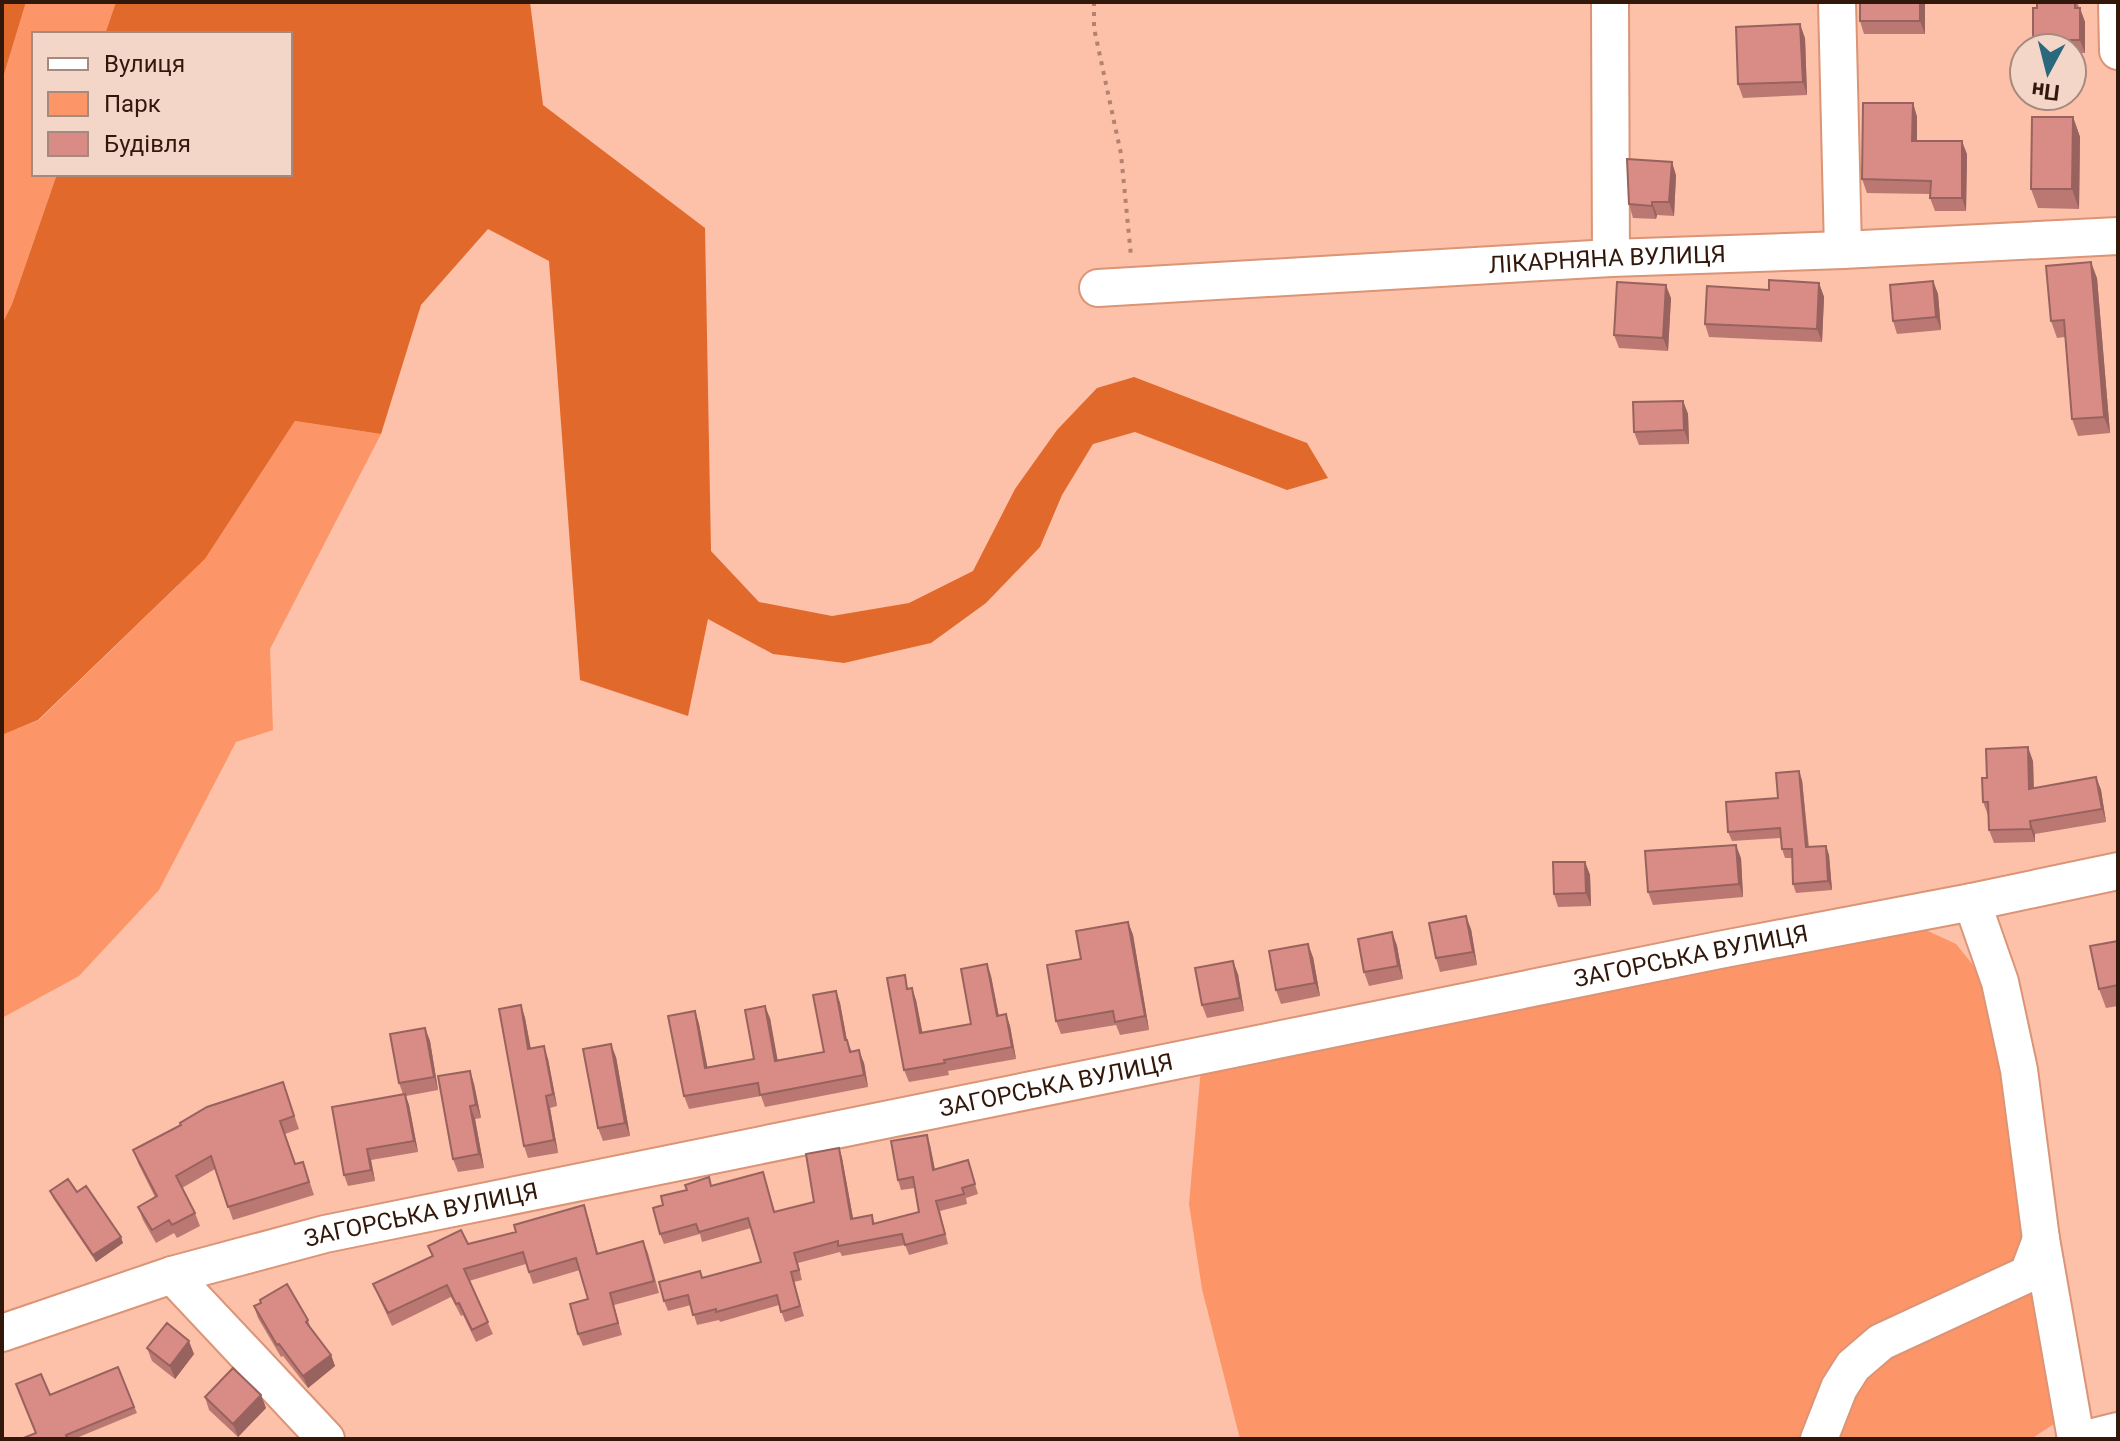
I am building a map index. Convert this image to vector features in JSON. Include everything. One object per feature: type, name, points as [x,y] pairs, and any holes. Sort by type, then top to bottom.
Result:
[{"type":"street","points":[[1610,2],[1611,258]]},
{"type":"street","points":[[1837,2],[1843,250]]},
{"type":"street","points":[[2117,2],[2118,51]]},
{"type":"street","name":"ЛІКАРНЯНА ВУЛИЦЯ","points":[[1098,288],[1611,258],[2118,236]]},
{"type":"street","name":"ЗАГОРСЬКА ВУЛИЦЯ","points":[[2,1333],[172,1275],[325,1234],[2118,871]]},
{"type":"street","points":[[1972,902],[2000,982],[2016,1056],[2041,1239],[2076,1439]]},
{"type":"street","points":[[1819,1439],[1839,1388],[1853,1366],[1881,1342],[2028,1274],[2041,1239]]},
{"type":"street","points":[[172,1275],[326,1439]]},
{"type":"street","points":[[2086,1439],[2118,1431]]},
{"type":"path","points":[[1094,2],[1094,28],[1121,154],[1134,286]]},
{"type":"green space","points":[[26,2],[116,2],[106,32],[32,32],[32,176],[56,176],[12,304],[2,324],[2,81]]},
{"type":"green space","points":[[295,421],[381,434],[270,649],[273,730],[236,742],[159,890],[79,976],[2,1018],[2,735],[39,720],[205,559]]},
{"type":"green space","points":[[1886,929],[1928,931],[1956,944],[1982,976],[1990,999],[2025,1217],[2022,1246],[2014,1259],[1876,1324],[1807,1439],[1240,1439],[1202,1289],[1189,1204],[1201,1068]]},
{"type":"green space","points":[[2040,1291],[2057,1422],[2034,1437],[1831,1439],[1846,1406],[1871,1370],[1906,1343],[2026,1292]]},
{"type":"shaded area","points":[[2,2],[26,2],[2,81]]},
{"type":"shaded area","points":[[116,2],[530,2],[543,105],[705,228],[711,551],[759,602],[832,616],[909,603],[973,571],[1015,489],[1057,430],[1097,388],[1134,377],[1307,443],[1328,478],[1287,490],[1135,432],[1093,444],[1062,495],[1040,547],[986,603],[931,643],[844,663],[773,654],[708,619],[688,716],[580,680],[549,261],[488,229],[421,305],[381,434],[295,421],[205,559],[38,720],[2,735],[2,324],[12,304],[56,176],[292,176],[292,32],[106,32]]},
{"type":"building","points":[[1860,2],[1920,2],[1920,21],[1860,21]]},
{"type":"building","points":[[2037,2],[2075,2],[2075,8],[2080,8],[2080,32],[2033,32],[2033,8],[2037,8]]},
{"type":"building","points":[[1800,24],[1803,82],[1738,84],[1736,27]]},
{"type":"building","points":[[1863,103],[1913,103],[1912,141],[1962,141],[1962,198],[1930,198],[1931,181],[1862,179]]},
{"type":"building","points":[[2032,117],[2073,117],[2072,189],[2031,189]]},
{"type":"building","points":[[1627,159],[1672,162],[1669,202],[1652,202],[1652,206],[1629,204]]},
{"type":"building","points":[[2091,262],[2104,417],[2072,419],[2064,320],[2051,321],[2046,266]]},
{"type":"building","points":[[1769,280],[1819,283],[1817,329],[1705,324],[1707,286],[1769,290]]},
{"type":"building","points":[[1933,281],[1936,317],[1893,321],[1890,285]]},
{"type":"building","points":[[1617,282],[1666,285],[1663,338],[1614,335]]},
{"type":"building","points":[[1683,401],[1684,430],[1634,432],[1633,402]]},
{"type":"building","points":[[2028,747],[2029,789],[2096,777],[2102,809],[2030,821],[2031,829],[1989,830],[1988,802],[1983,802],[1982,778],[1987,778],[1986,749]]},
{"type":"building","points":[[1799,771],[1806,847],[1826,846],[1828,881],[1793,884],[1792,849],[1782,849],[1780,828],[1728,832],[1726,802],[1778,798],[1776,773]]},
{"type":"building","points":[[1736,845],[1739,884],[1648,892],[1645,851]]},
{"type":"building","points":[[1553,862],[1585,862],[1586,893],[1554,894]]},
{"type":"building","points":[[1466,916],[1473,952],[1436,958],[1429,923]]},
{"type":"building","points":[[1128,922],[1145,1016],[1115,1022],[1113,1011],[1056,1021],[1047,965],[1081,959],[1076,931]]},
{"type":"building","points":[[1392,932],[1398,966],[1364,972],[1358,939]]},
{"type":"building","points":[[2118,941],[2118,985],[2099,989],[2090,946]]},
{"type":"building","points":[[1308,944],[1315,983],[1276,990],[1269,951]]},
{"type":"building","points":[[1233,961],[1240,998],[1202,1005],[1195,968]]},
{"type":"building","points":[[987,964],[997,1016],[1006,1014],[1012,1047],[904,1070],[887,978],[905,975],[907,989],[912,988],[920,1033],[971,1024],[961,969]]},
{"type":"building","points":[[836,991],[845,1040],[850,1052],[859,1050],[864,1075],[760,1095],[758,1083],[684,1096],[668,1016],[695,1011],[705,1068],[754,1059],[745,1010],[765,1006],[775,1061],[824,1052],[813,995]]},
{"type":"building","points":[[521,1005],[528,1049],[544,1046],[553,1094],[546,1096],[554,1140],[524,1146],[499,1009]]},
{"type":"building","points":[[425,1028],[434,1077],[399,1083],[390,1034]]},
{"type":"building","points":[[611,1044],[625,1123],[598,1128],[583,1049]]},
{"type":"building","points":[[470,1071],[476,1105],[470,1106],[479,1154],[453,1159],[438,1076]]},
{"type":"building","points":[[283,1082],[294,1116],[280,1121],[295,1164],[303,1162],[309,1182],[228,1207],[211,1156],[176,1176],[195,1213],[172,1225],[169,1220],[152,1230],[138,1207],[157,1196],[133,1150],[181,1125],[207,1107]]},
{"type":"building","points":[[405,1094],[414,1141],[367,1149],[371,1170],[344,1175],[332,1107]]},
{"type":"building","points":[[927,1135],[933,1170],[968,1160],[975,1184],[962,1188],[964,1194],[936,1201],[945,1234],[905,1245],[902,1234],[838,1246],[838,1241],[794,1253],[799,1270],[791,1272],[800,1306],[781,1312],[777,1295],[716,1312],[716,1309],[693,1315],[688,1295],[664,1301],[659,1282],[700,1271],[702,1278],[761,1262],[748,1218],[699,1232],[696,1224],[660,1234],[653,1208],[663,1205],[661,1196],[687,1190],[685,1185],[709,1177],[711,1186],[763,1172],[774,1212],[814,1202],[806,1154],[839,1148],[851,1219],[872,1215],[873,1224],[919,1212],[913,1177],[898,1180],[891,1141]]},
{"type":"building","points":[[68,1179],[77,1192],[86,1186],[121,1237],[93,1255],[50,1191]]},
{"type":"building","points":[[584,1205],[597,1254],[643,1241],[654,1281],[610,1293],[618,1323],[578,1334],[570,1304],[588,1299],[576,1258],[529,1272],[523,1252],[464,1269],[488,1322],[472,1330],[447,1285],[388,1313],[373,1284],[433,1256],[428,1246],[461,1230],[468,1244],[516,1232],[514,1225]]},
{"type":"building","points":[[287,1284],[308,1320],[306,1322],[331,1355],[303,1376],[277,1345],[254,1306]]},
{"type":"building","points":[[167,1323],[189,1341],[170,1366],[147,1348]]},
{"type":"building","points":[[118,1367],[134,1407],[66,1435],[63,1439],[21,1439],[36,1433],[16,1384],[41,1374],[50,1395]]},
{"type":"building","points":[[233,1368],[261,1395],[233,1424],[205,1397]]}]
